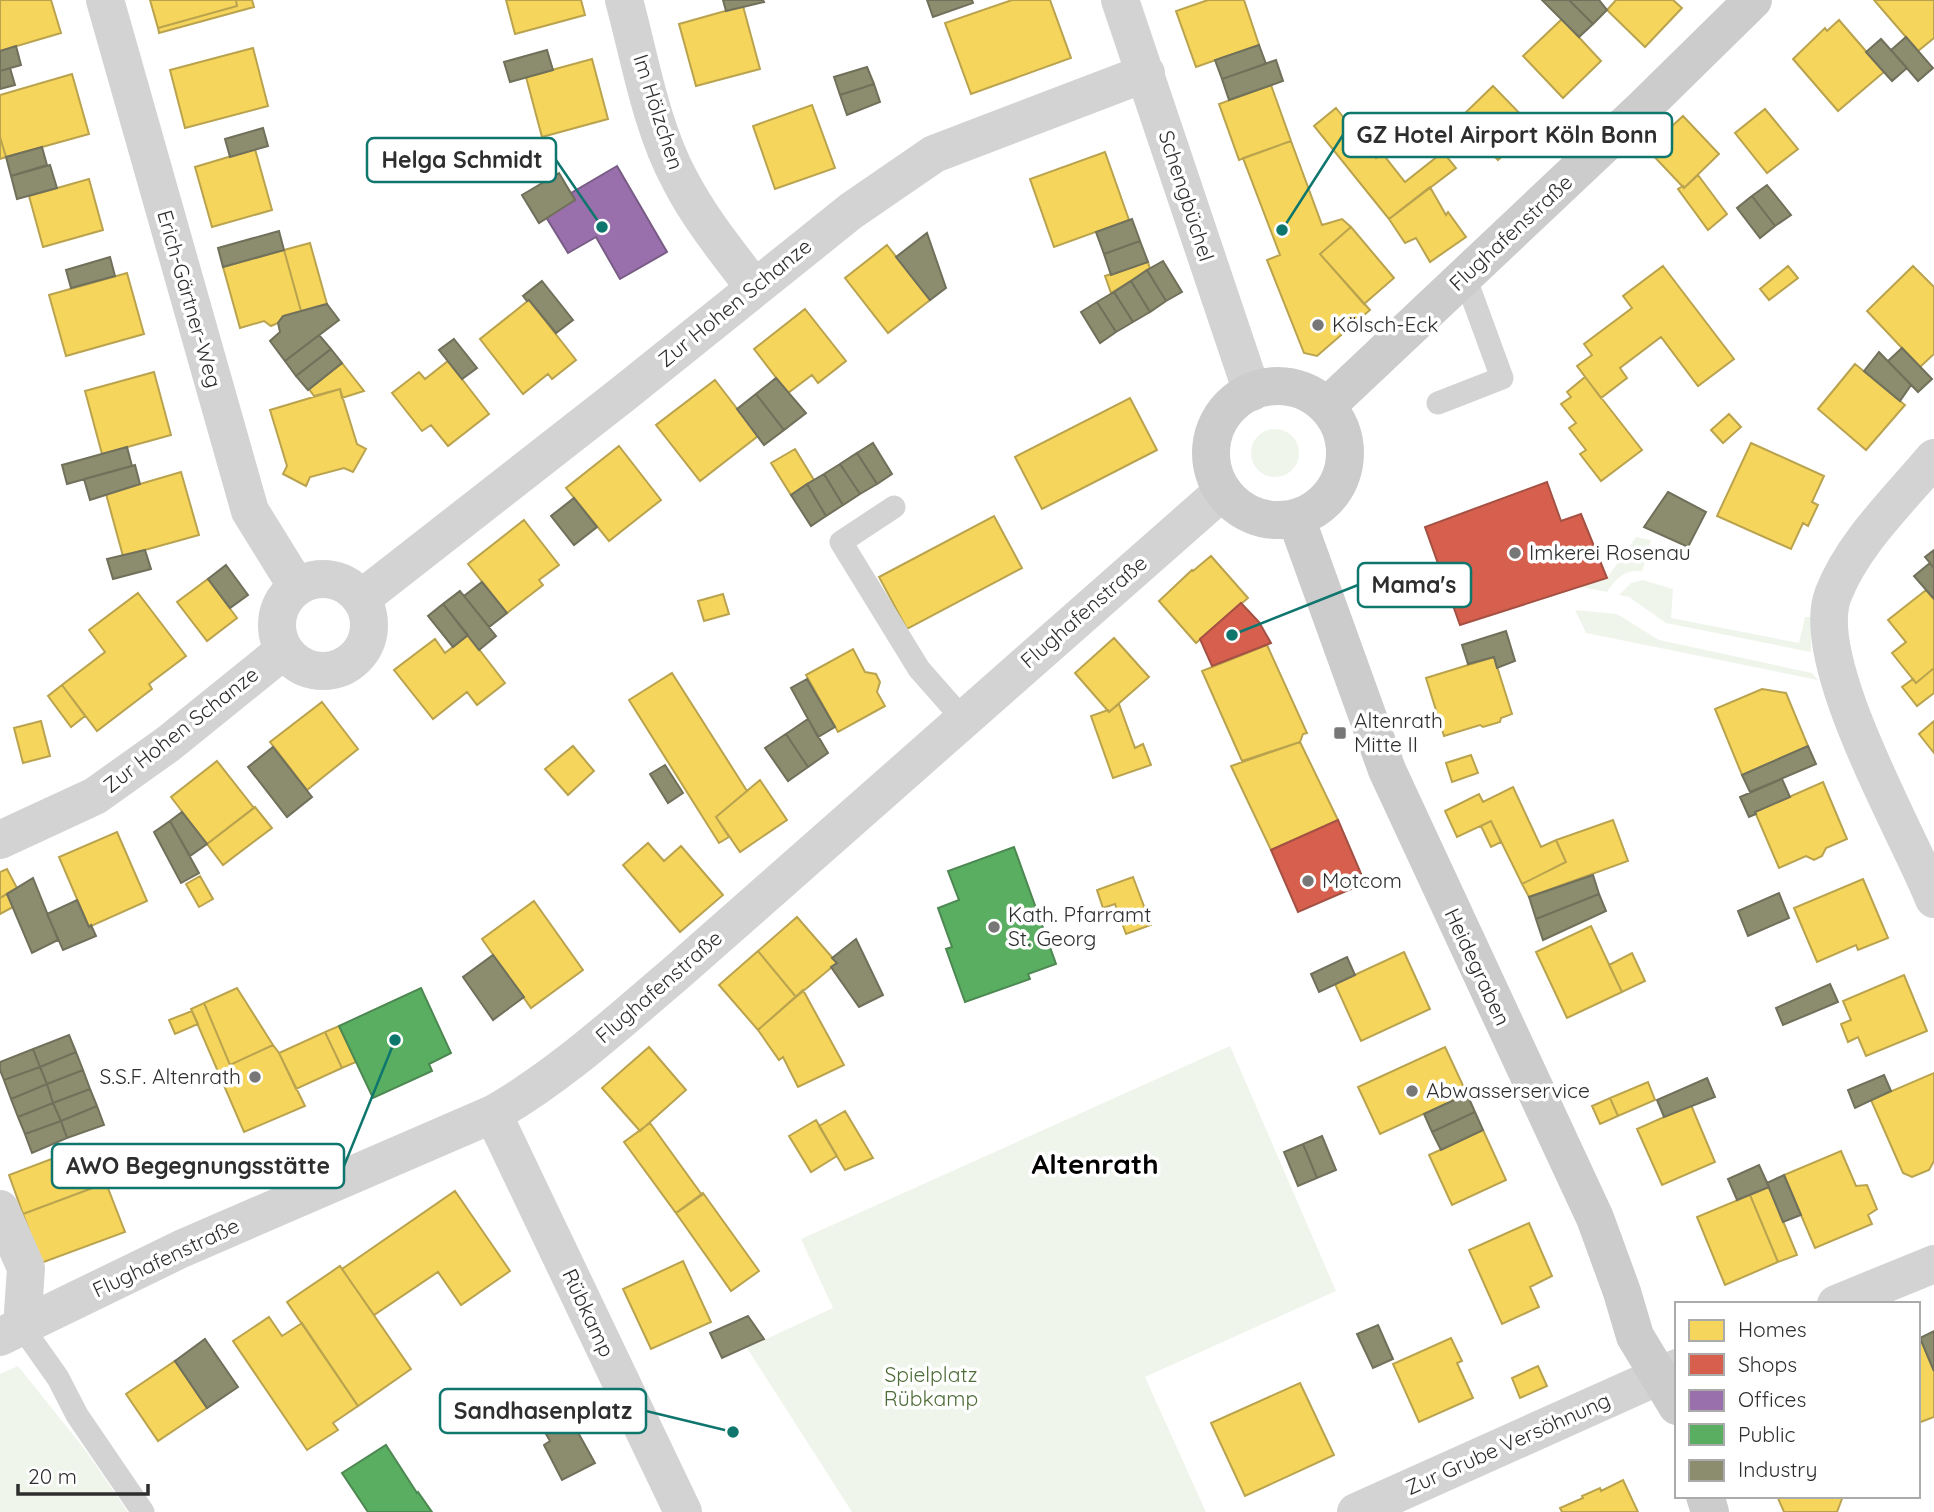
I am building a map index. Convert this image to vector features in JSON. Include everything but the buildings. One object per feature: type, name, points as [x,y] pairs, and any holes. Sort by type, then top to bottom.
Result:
[{"type":"main road","name":"Flughafenstraße","points":[[1327,406],[1753,0]]},
{"type":"main road","points":[[1268,386],[1289,386],[1309,393],[1327,406],[1342,429],[1346,456],[1339,484],[1322,506],[1296,518],[1269,520],[1242,510],[1223,491],[1213,471],[1211,447],[1217,425],[1230,407],[1252,392],[1268,386]]},
{"type":"main road","name":"Heidegraben","points":[[1296,518],[1322,584],[1351,677],[1387,771],[1595,1218],[1622,1292],[1634,1336],[1671,1383]]},
{"type":"street","name":"Erich-Gärtner-Weg","points":[[105,0],[250,511],[297,587]]},
{"type":"street","name":"Im Hölzchen","points":[[624,0],[663,143],[680,180],[704,220],[754,287]]},
{"type":"street","name":"Schengbüchel","points":[[1120,0],[1252,392]]},
{"type":"street","name":"Zur Hohen Schanze","points":[[362,598],[851,211],[934,154],[1146,73]]},
{"type":"street","points":[[1930,879],[1872,769],[1835,664],[1830,617],[1832,597],[1860,546],[1934,458]]},
{"type":"street","name":"Flughafenstraße","points":[[11,1332],[181,1249],[493,1114],[521,1098],[607,1031],[1223,491]]},
{"type":"street","points":[[325,578],[353,589],[362,598],[369,618],[368,636],[361,653],[345,667],[332,671],[315,671],[299,666],[284,650],[278,638],[276,619],[283,601],[297,587],[310,580],[325,578]]},
{"type":"street","name":"Zur Hohen Schanze","points":[[0,840],[95,796],[168,744],[284,650]]},
{"type":"street","name":"Rübkamp","points":[[493,1114],[683,1512]]},
{"type":"street","points":[[0,1209],[26,1268],[11,1332]]},
{"type":"street","points":[[1841,1302],[1934,1264]]},
{"type":"street","name":"Zur Grube Versöhnung","points":[[1356,1512],[1671,1383]]},
{"type":"lane","points":[[1438,403],[1502,377],[1465,276]]},
{"type":"lane","points":[[894,507],[841,542],[919,669],[963,719]]},
{"type":"lane","points":[[11,1332],[58,1378],[77,1415],[143,1512]]},
{"type":"green space","points":[[1275,429],[1292,436],[1299,453],[1292,470],[1275,477],[1258,470],[1251,453],[1258,436]]},
{"type":"green space","points":[[1636,537],[1651,540],[1642,571],[1621,576],[1607,592],[1580,587],[1607,578]]},
{"type":"green space","points":[[1643,580],[1673,589],[1671,618],[1799,643],[1805,617],[1811,617],[1811,652],[1666,623],[1629,597],[1619,595],[1631,583]]},
{"type":"green space","points":[[1575,610],[1617,614],[1659,640],[1812,673],[1818,680],[1586,633]]},
{"type":"green space","name":"Spielplatz Rübkamp","points":[[1230,1046],[1336,1291],[1145,1377],[1206,1512],[852,1512],[747,1348],[833,1308],[801,1239]]},
{"type":"green space","points":[[18,1366],[86,1451],[128,1512],[0,1512],[0,1374]]},
{"type":"place","name":"Helga Schmidt","points":[[602,227]]},
{"type":"place","name":"GZ Hotel Airport Köln Bonn","points":[[1282,230]]},
{"type":"place","name":"Kölsch-Eck","points":[[1318,325]]},
{"type":"place","name":"Imkerei Rosenau","points":[[1515,553]]},
{"type":"place","name":"Mama's","points":[[1232,635]]},
{"type":"place","name":"Altenrath Mitte II","points":[[1340,733]]},
{"type":"place","name":"Motcom","points":[[1308,881]]},
{"type":"place","name":"Kath. Pfarramt St. Georg","points":[[994,927]]},
{"type":"place","name":"AWO Begegnungsstätte","points":[[395,1040]]},
{"type":"place","name":"S.S.F. Altenrath","points":[[255,1077]]},
{"type":"place","name":"Abwasserservice","points":[[1412,1091]]},
{"type":"place","name":"Sandhasenplatz","points":[[733,1432]]},
{"type":"district","name":"Altenrath","points":[[1095,1164]]}]
